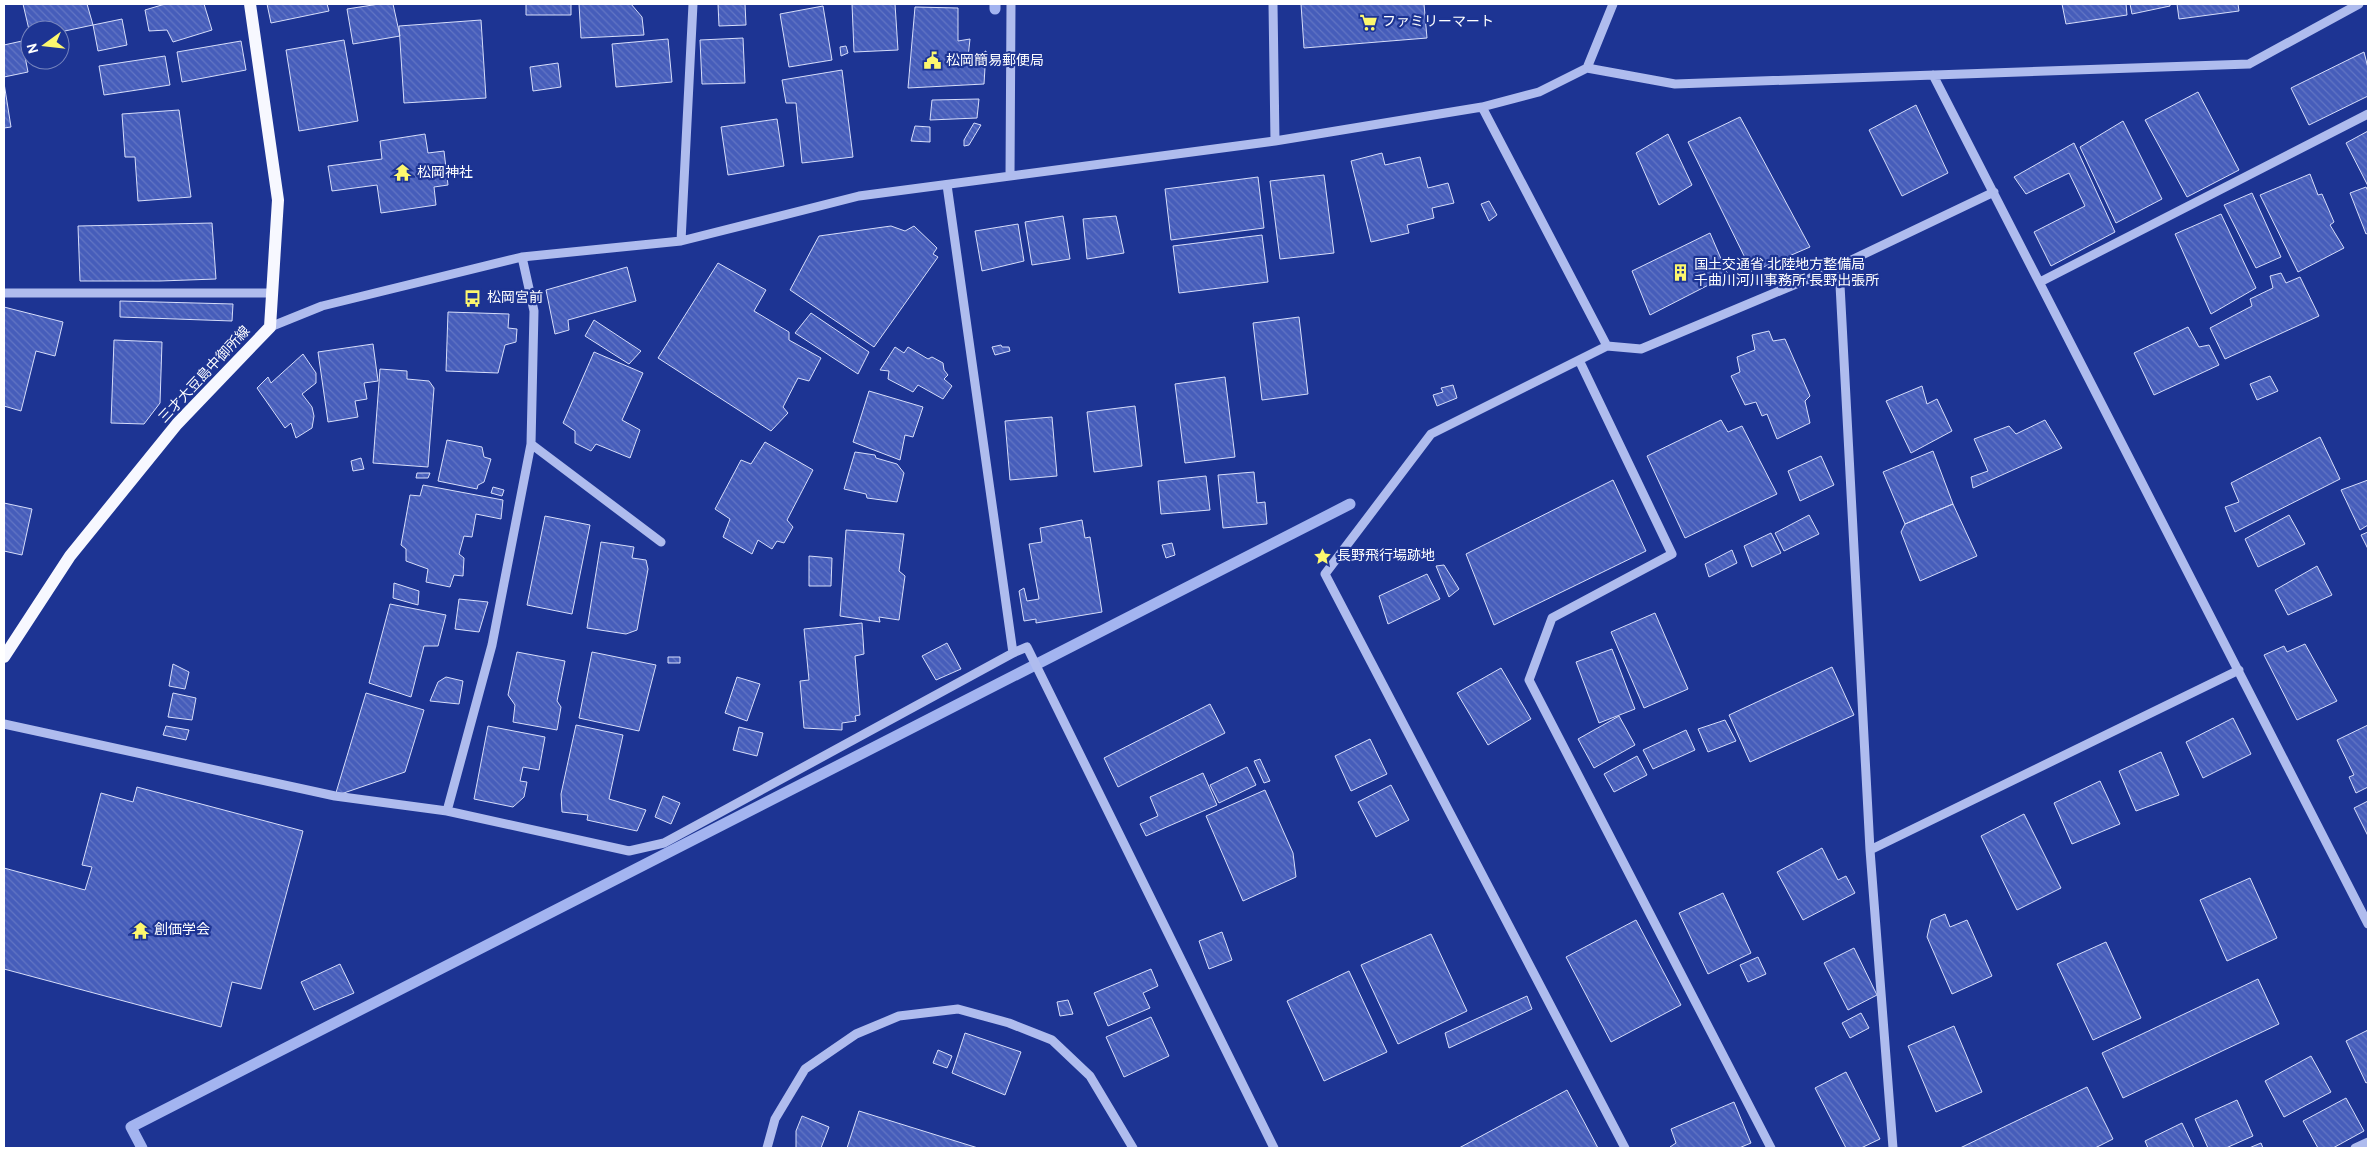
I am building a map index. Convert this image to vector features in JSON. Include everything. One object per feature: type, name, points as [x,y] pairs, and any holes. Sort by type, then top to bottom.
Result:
[{"type":"main road","name":"三才大豆島中御所線","points":[[4,657],[82,542],[177,424],[270,327],[278,200],[259,55],[250,4]]},
{"type":"street","points":[[681,241],[693,4]]},
{"type":"street","points":[[1010,176],[1012,4]]},
{"type":"street","points":[[1273,4],[1275,141]]},
{"type":"street","points":[[1587,68],[1613,4]]},
{"type":"street","points":[[270,327],[322,306],[522,257],[681,241],[860,196],[1275,141],[1482,107],[1539,92],[1587,68],[1675,84],[2249,64],[2360,4]]},
{"type":"street","points":[[1933,75],[2368,924]]},
{"type":"street","points":[[1482,107],[1606,346]]},
{"type":"street","points":[[2040,282],[2368,114]]},
{"type":"street","points":[[947,184],[1013,654]]},
{"type":"street","points":[[1626,1148],[1326,574],[1431,434],[1606,346],[1641,349],[1839,266],[1994,192]]},
{"type":"street","points":[[447,811],[492,645],[531,444],[534,310],[522,257]]},
{"type":"street","points":[[1839,266],[1870,850],[1893,1148]]},
{"type":"street","points":[[4,293],[272,292]]},
{"type":"street","points":[[1579,360],[1672,554],[1552,618],[1530,680],[1771,1148]]},
{"type":"street","points":[[531,444],[661,542]]},
{"type":"street","points":[[4,724],[335,796],[447,811],[629,850],[664,843],[1027,647],[1274,1148]]},
{"type":"street","points":[[1870,850],[2238,670]]},
{"type":"street","points":[[767,1148],[776,1119],[805,1069],[856,1034],[899,1016],[958,1009],[1009,1023],[1052,1040],[1090,1076],[1133,1148]]},
{"type":"street","points":[[2356,1148],[2368,1142]]},
{"type":"building","points":[[23,4],[87,4],[93,25],[70,30],[70,20],[27,20]]},
{"type":"building","points":[[165,4],[204,4],[212,30],[173,42],[167,30],[149,31],[145,10]]},
{"type":"building","points":[[267,4],[327,4],[329,11],[271,23]]},
{"type":"building","points":[[379,4],[393,4],[400,36],[353,44],[347,9]]},
{"type":"building","points":[[526,4],[571,4],[571,15],[526,15]]},
{"type":"building","points":[[579,4],[631,4],[642,17],[644,35],[581,38]]},
{"type":"building","points":[[718,4],[745,4],[746,25],[719,26]]},
{"type":"building","points":[[852,4],[895,4],[898,50],[854,52]]},
{"type":"building","points":[[1301,4],[1424,4],[1427,38],[1304,48]]},
{"type":"building","points":[[2062,4],[2126,4],[2127,15],[2066,24]]},
{"type":"building","points":[[2130,4],[2170,4],[2170,6],[2132,14]]},
{"type":"building","points":[[2177,4],[2238,4],[2239,11],[2179,19]]},
{"type":"building","points":[[823,6],[832,60],[789,67],[780,14]]},
{"type":"building","points":[[915,7],[958,8],[958,41],[970,39],[968,57],[986,51],[984,84],[908,88]]},
{"type":"building","points":[[122,19],[127,45],[98,51],[93,25]]},
{"type":"building","points":[[481,20],[486,98],[404,103],[399,26]]},
{"type":"building","points":[[743,38],[745,83],[702,84],[700,40]]},
{"type":"building","points":[[668,39],[672,82],[616,87],[612,44]]},
{"type":"building","points":[[344,40],[358,121],[299,131],[286,50]]},
{"type":"building","points":[[20,41],[20,70],[28,70],[28,72],[4,77],[4,45]]},
{"type":"building","points":[[241,41],[246,70],[182,82],[177,52]]},
{"type":"building","points":[[846,46],[848,53],[841,56],[840,47]]},
{"type":"building","points":[[2364,52],[2368,68],[2368,96],[2309,125],[2291,88]]},
{"type":"building","points":[[165,56],[170,85],[104,95],[99,66]]},
{"type":"building","points":[[558,63],[561,87],[533,91],[530,67]]},
{"type":"building","points":[[842,70],[853,157],[802,163],[796,103],[786,103],[782,80]]},
{"type":"building","points":[[4,83],[11,127],[4,128]]},
{"type":"building","points":[[2198,92],[2239,170],[2187,197],[2145,120]]},
{"type":"building","points":[[979,99],[977,118],[930,120],[932,100]]},
{"type":"building","points":[[1916,105],[1948,173],[1902,196],[1869,130]]},
{"type":"building","points":[[179,110],[191,197],[138,201],[135,157],[125,157],[122,114]]},
{"type":"building","points":[[1740,117],[1810,247],[1752,272],[1688,142]]},
{"type":"building","points":[[777,119],[784,166],[728,175],[721,127]]},
{"type":"building","points":[[2123,121],[2162,199],[2116,223],[2080,147]]},
{"type":"building","points":[[974,123],[981,125],[969,145],[964,146],[964,140]]},
{"type":"building","points":[[915,126],[930,127],[930,142],[911,141]]},
{"type":"building","points":[[2368,131],[2368,186],[2346,143]]},
{"type":"building","points":[[425,134],[428,153],[444,151],[448,185],[434,187],[436,205],[381,213],[377,185],[332,191],[328,166],[382,159],[380,141]]},
{"type":"building","points":[[1668,134],[1692,185],[1659,205],[1636,153]]},
{"type":"building","points":[[2074,143],[2115,232],[2051,266],[2034,232],[2085,206],[2069,173],[2026,194],[2014,177]]},
{"type":"building","points":[[1382,153],[1385,165],[1420,157],[1428,188],[1448,183],[1454,203],[1432,208],[1434,218],[1407,225],[1409,233],[1371,242],[1351,161]]},
{"type":"building","points":[[2310,174],[2318,195],[2322,194],[2334,222],[2330,225],[2344,248],[2298,272],[2260,195]]},
{"type":"building","points":[[1324,175],[1334,253],[1280,259],[1270,181]]},
{"type":"building","points":[[1258,177],[1264,228],[1171,240],[1165,189]]},
{"type":"building","points":[[2366,187],[2368,191],[2368,233],[2366,234],[2350,193]]},
{"type":"building","points":[[2252,193],[2281,257],[2256,268],[2224,205]]},
{"type":"building","points":[[1489,201],[1497,215],[1489,221],[1481,204]]},
{"type":"building","points":[[2221,214],[2256,288],[2211,314],[2175,234]]},
{"type":"building","points":[[1063,216],[1070,259],[1032,265],[1025,222]]},
{"type":"building","points":[[1116,216],[1124,253],[1087,259],[1083,219]]},
{"type":"building","points":[[212,223],[216,279],[80,281],[78,226]]},
{"type":"building","points":[[1018,224],[1024,261],[982,271],[975,231]]},
{"type":"building","points":[[891,226],[905,231],[914,226],[937,248],[933,254],[938,257],[874,347],[790,290],[819,236]]},
{"type":"building","name":"国土交通省 北陸地方整備局 千曲川河川事務所 長野出張所","points":[[1710,233],[1728,275],[1650,315],[1632,271]]},
{"type":"building","points":[[1262,235],[1268,282],[1179,293],[1173,246]]},
{"type":"building","points":[[718,263],[766,290],[754,311],[789,332],[789,340],[821,358],[809,381],[798,378],[783,407],[788,413],[771,431],[658,358]]},
{"type":"building","points":[[627,267],[636,301],[568,320],[569,330],[555,334],[546,290]]},
{"type":"building","points":[[2281,273],[2286,283],[2300,277],[2319,316],[2225,359],[2210,328],[2252,306],[2250,299],[2273,288],[2270,276]]},
{"type":"building","points":[[120,301],[233,304],[232,321],[120,317]]},
{"type":"building","points":[[4,307],[63,322],[55,356],[36,351],[21,411],[4,406]]},
{"type":"building","points":[[448,312],[509,314],[508,328],[517,329],[516,342],[505,345],[498,373],[446,371]]},
{"type":"building","points":[[811,313],[869,352],[858,374],[795,333]]},
{"type":"building","points":[[1299,317],[1308,394],[1262,400],[1253,323]]},
{"type":"building","points":[[594,320],[641,351],[629,364],[585,336]]},
{"type":"building","points":[[2188,327],[2199,347],[2209,345],[2219,365],[2154,395],[2134,353]]},
{"type":"building","points":[[1769,331],[1773,341],[1785,339],[1810,396],[1805,401],[1810,423],[1777,439],[1767,414],[1762,416],[1756,402],[1745,405],[1731,376],[1740,372],[1737,357],[1755,350],[1752,335]]},
{"type":"building","points":[[114,340],[162,342],[160,403],[144,424],[111,423]]},
{"type":"building","points":[[373,344],[378,381],[364,383],[367,399],[355,401],[358,417],[328,422],[318,352]]},
{"type":"building","points":[[1001,345],[1002,347],[1009,347],[1010,351],[995,355],[992,347]]},
{"type":"building","points":[[895,347],[904,353],[908,347],[928,359],[932,357],[943,363],[944,370],[948,375],[944,379],[952,386],[943,399],[918,385],[913,392],[888,379],[889,371],[880,370]]},
{"type":"building","points":[[594,352],[643,373],[622,420],[640,430],[630,458],[596,444],[591,451],[575,443],[575,431],[563,423]]},
{"type":"building","points":[[303,354],[316,373],[316,383],[302,394],[312,407],[314,416],[312,428],[296,438],[291,423],[285,428],[257,388],[268,377],[271,383]]},
{"type":"building","points":[[380,369],[407,371],[407,379],[429,381],[434,388],[428,467],[373,463]]},
{"type":"building","points":[[2270,376],[2278,391],[2257,400],[2250,384]]},
{"type":"building","points":[[1225,377],[1235,457],[1185,463],[1175,384]]},
{"type":"building","points":[[1453,385],[1457,398],[1437,406],[1433,395],[1443,392],[1441,388]]},
{"type":"building","points":[[1922,386],[1927,404],[1937,399],[1952,431],[1911,453],[1886,401]]},
{"type":"building","points":[[869,391],[923,407],[913,437],[905,435],[900,460],[853,442]]},
{"type":"building","points":[[1135,406],[1142,466],[1094,472],[1087,412]]},
{"type":"building","points":[[1052,417],[1057,476],[1010,480],[1005,421]]},
{"type":"building","points":[[1721,420],[1728,432],[1742,426],[1777,494],[1685,538],[1647,456]]},
{"type":"building","points":[[2045,420],[2062,448],[1973,488],[1971,477],[1988,471],[1974,439],[2009,426],[2016,434]]},
{"type":"building","points":[[2320,437],[2340,479],[2235,532],[2225,507],[2239,502],[2231,483]]},
{"type":"building","points":[[447,440],[482,447],[484,457],[491,459],[484,482],[478,485],[477,489],[438,481]]},
{"type":"building","points":[[765,442],[813,470],[787,520],[793,527],[784,543],[777,541],[772,549],[758,540],[752,554],[723,537],[730,519],[715,509],[741,460],[751,464]]},
{"type":"building","points":[[1933,451],[1953,504],[1905,524],[1883,472]]},
{"type":"building","points":[[855,452],[875,455],[876,458],[897,464],[904,473],[897,502],[867,498],[866,494],[844,489]]},
{"type":"building","points":[[1821,456],[1834,485],[1800,501],[1788,471]]},
{"type":"building","points":[[361,458],[364,469],[353,471],[351,461]]},
{"type":"building","points":[[1254,472],[1257,503],[1265,502],[1267,524],[1223,528],[1218,475]]},
{"type":"building","points":[[417,473],[430,473],[428,478],[416,478]]},
{"type":"building","points":[[1206,476],[1210,510],[1161,514],[1158,481]]},
{"type":"building","points":[[1613,480],[1646,551],[1494,625],[1466,554]]},
{"type":"building","points":[[2368,480],[2368,525],[2360,530],[2341,490]]},
{"type":"building","points":[[423,485],[503,500],[501,519],[476,514],[472,537],[464,536],[459,554],[464,558],[463,576],[454,575],[450,587],[426,582],[428,569],[406,561],[406,549],[401,545],[410,495],[420,496]]},
{"type":"building","points":[[493,487],[504,490],[502,496],[491,493]]},
{"type":"building","points":[[4,503],[32,509],[22,555],[4,551]]},
{"type":"building","points":[[1953,504],[1977,556],[1920,581],[1901,532],[1905,524]]},
{"type":"building","points":[[1809,515],[1819,534],[1784,551],[1775,533]]},
{"type":"building","points":[[2289,515],[2305,544],[2258,567],[2245,539]]},
{"type":"building","points":[[545,516],[590,525],[572,614],[527,605]]},
{"type":"building","points":[[1082,520],[1085,538],[1090,537],[1102,612],[1036,623],[1036,619],[1024,621],[1019,591],[1024,588],[1027,601],[1039,599],[1029,544],[1042,542],[1040,528]]},
{"type":"building","points":[[846,530],[904,534],[899,571],[905,576],[899,620],[879,617],[880,622],[840,616]]},
{"type":"building","points":[[2368,532],[2368,549],[2361,535]]},
{"type":"building","points":[[1771,533],[1781,553],[1752,567],[1744,546]]},
{"type":"building","points":[[601,542],[634,547],[632,558],[646,560],[648,569],[637,630],[626,634],[587,628]]},
{"type":"building","points":[[1172,543],[1175,555],[1166,558],[1162,545]]},
{"type":"building","points":[[1732,550],[1737,563],[1709,577],[1705,564]]},
{"type":"building","points":[[809,556],[832,558],[831,586],[809,586]]},
{"type":"building","points":[[1444,565],[1459,589],[1449,597],[1436,566]]},
{"type":"building","points":[[2317,566],[2332,595],[2288,615],[2275,590]]},
{"type":"building","points":[[1427,574],[1440,599],[1388,624],[1379,596]]},
{"type":"building","points":[[394,583],[419,591],[418,605],[393,598]]},
{"type":"building","points":[[459,599],[488,602],[479,632],[455,629]]},
{"type":"building","points":[[390,604],[446,615],[438,646],[424,646],[411,697],[369,683]]},
{"type":"building","points":[[1655,613],[1688,689],[1644,708],[1611,632]]},
{"type":"building","points":[[862,623],[864,654],[855,656],[860,715],[855,716],[856,721],[842,723],[842,730],[804,728],[800,681],[809,680],[804,629]]},
{"type":"building","points":[[947,643],[961,669],[936,680],[922,656]]},
{"type":"building","points":[[2305,644],[2337,701],[2297,720],[2264,655],[2284,646],[2287,652]]},
{"type":"building","points":[[1612,649],[1635,709],[1599,723],[1576,662]]},
{"type":"building","points":[[517,652],[565,661],[557,701],[561,707],[557,730],[513,722],[515,705],[508,695]]},
{"type":"building","points":[[592,652],[656,665],[639,731],[579,718]]},
{"type":"building","points":[[668,657],[680,657],[680,663],[668,663]]},
{"type":"building","points":[[173,664],[189,672],[185,689],[169,686]]},
{"type":"building","points":[[1832,667],[1854,715],[1750,762],[1729,715]]},
{"type":"building","points":[[1501,668],[1531,719],[1488,745],[1457,693]]},
{"type":"building","points":[[446,677],[463,681],[459,704],[430,701],[438,682]]},
{"type":"building","points":[[737,677],[760,684],[747,721],[725,713]]},
{"type":"building","points":[[173,693],[196,698],[192,720],[168,717]]},
{"type":"building","points":[[366,693],[424,710],[405,772],[335,796]]},
{"type":"building","points":[[1210,704],[1225,733],[1118,787],[1104,758]]},
{"type":"building","points":[[1619,716],[1635,745],[1594,768],[1578,739]]},
{"type":"building","points":[[2233,718],[2251,754],[2203,778],[2186,742]]},
{"type":"building","points":[[1725,720],[1736,741],[1708,752],[1698,729]]},
{"type":"building","points":[[576,725],[623,735],[609,799],[646,810],[637,831],[587,820],[588,815],[562,812],[561,794]]},
{"type":"building","points":[[2368,725],[2368,787],[2356,793],[2349,777],[2354,775],[2337,740]]},
{"type":"building","points":[[166,726],[189,730],[186,740],[163,735]]},
{"type":"building","points":[[488,726],[545,737],[539,770],[523,767],[520,781],[527,782],[524,797],[513,807],[474,799]]},
{"type":"building","points":[[739,727],[763,733],[757,756],[733,750]]},
{"type":"building","points":[[1686,730],[1695,750],[1653,769],[1643,750]]},
{"type":"building","points":[[1370,739],[1387,774],[1351,791],[1335,756]]},
{"type":"building","points":[[2161,752],[2179,795],[2136,811],[2119,771]]},
{"type":"building","points":[[1637,756],[1647,775],[1614,792],[1604,774]]},
{"type":"building","points":[[1260,759],[1270,781],[1264,783],[1254,761]]},
{"type":"building","points":[[1247,767],[1256,785],[1219,803],[1210,785]]},
{"type":"building","points":[[1203,773],[1217,805],[1146,836],[1140,824],[1158,816],[1150,797]]},
{"type":"building","points":[[2100,781],[2120,824],[2072,844],[2054,803]]},
{"type":"building","points":[[1391,785],[1409,820],[1376,837],[1358,802]]},
{"type":"building","name":"創価学会","points":[[137,787],[303,831],[261,989],[232,982],[221,1027],[4,969],[4,868],[85,890],[92,867],[82,865],[101,793],[133,802]]},
{"type":"building","points":[[1265,790],[1293,853],[1296,877],[1243,901],[1206,816]]},
{"type":"building","points":[[663,796],[680,803],[671,824],[655,817]]},
{"type":"building","points":[[2368,801],[2368,836],[2354,808]]},
{"type":"building","points":[[2024,814],[2061,888],[2017,910],[1981,836]]},
{"type":"building","points":[[1822,848],[1838,880],[1846,876],[1855,893],[1803,920],[1777,872]]},
{"type":"building","points":[[2250,878],[2277,938],[2227,961],[2200,900]]},
{"type":"building","points":[[1723,893],[1751,953],[1708,974],[1679,913]]},
{"type":"building","points":[[1945,914],[1950,927],[1967,920],[1992,976],[1952,994],[1927,937],[1931,920]]},
{"type":"building","points":[[1636,920],[1681,1005],[1611,1042],[1566,957]]},
{"type":"building","points":[[1222,932],[1232,960],[1209,969],[1199,941]]},
{"type":"building","points":[[1431,934],[1467,1011],[1398,1044],[1361,965]]},
{"type":"building","points":[[2106,942],[2141,1018],[2093,1040],[2057,964]]},
{"type":"building","points":[[1854,948],[1877,995],[1848,1010],[1824,963]]},
{"type":"building","points":[[1758,957],[1766,974],[1748,982],[1740,965]]},
{"type":"building","points":[[340,964],[354,993],[314,1010],[301,982]]},
{"type":"building","points":[[1151,969],[1158,986],[1143,993],[1150,1008],[1108,1026],[1094,993]]},
{"type":"building","points":[[1349,971],[1387,1052],[1324,1081],[1287,1001]]},
{"type":"building","points":[[2258,979],[2279,1024],[2123,1098],[2102,1053]]},
{"type":"building","points":[[1527,996],[1532,1009],[1449,1048],[1445,1033]]},
{"type":"building","points":[[1068,1000],[1073,1014],[1060,1016],[1057,1002]]},
{"type":"building","points":[[1861,1013],[1869,1028],[1850,1038],[1842,1023]]},
{"type":"building","points":[[1151,1017],[1169,1056],[1124,1077],[1106,1037]]},
{"type":"building","points":[[1954,1026],[1982,1092],[1936,1112],[1908,1046]]},
{"type":"building","points":[[2368,1030],[2368,1082],[2366,1083],[2346,1041]]},
{"type":"building","points":[[965,1033],[1021,1052],[1005,1095],[952,1073]]},
{"type":"building","points":[[938,1050],[952,1056],[947,1068],[933,1063]]},
{"type":"building","points":[[2311,1056],[2331,1092],[2284,1117],[2265,1081]]},
{"type":"building","points":[[1846,1072],[1880,1139],[1861,1148],[1846,1148],[1815,1088]]},
{"type":"building","points":[[2087,1087],[2113,1139],[2095,1148],[1960,1148]]},
{"type":"building","points":[[1567,1090],[1598,1148],[1459,1148]]},
{"type":"building","points":[[2346,1098],[2364,1131],[2333,1148],[2318,1148],[2303,1121]]},
{"type":"building","points":[[2237,1100],[2253,1136],[2226,1148],[2208,1148],[2195,1119]]},
{"type":"building","points":[[1734,1102],[1751,1143],[1739,1148],[1670,1148],[1676,1143],[1671,1129]]},
{"type":"building","points":[[859,1111],[978,1148],[847,1148]]},
{"type":"building","points":[[802,1116],[829,1127],[821,1148],[796,1148],[796,1131]]},
{"type":"building","points":[[2182,1123],[2194,1148],[2148,1148],[2145,1141]]},
{"type":"building","points":[[2261,1143],[2263,1148],[2249,1148]]},
{"type":"waterway","points":[[995,4],[995,9]]},
{"type":"waterway","points":[[142,1148],[131,1127],[1350,504]]},
{"type":"place","name":"ファミリーマート","points":[[1368,22]]},
{"type":"place","name":"松岡簡易郵便局","points":[[932,61]]},
{"type":"place","name":"松岡神社","points":[[403,173]]},
{"type":"place","name":"国土交通省 北陸地方整備局 千曲川河川事務所 長野出張所","points":[[1680,273]]},
{"type":"place","name":"松岡宮前","points":[[473,298]]},
{"type":"place","name":"長野飛行場跡地","points":[[1323,556]]},
{"type":"place","name":"創価学会","points":[[140,930]]}]
